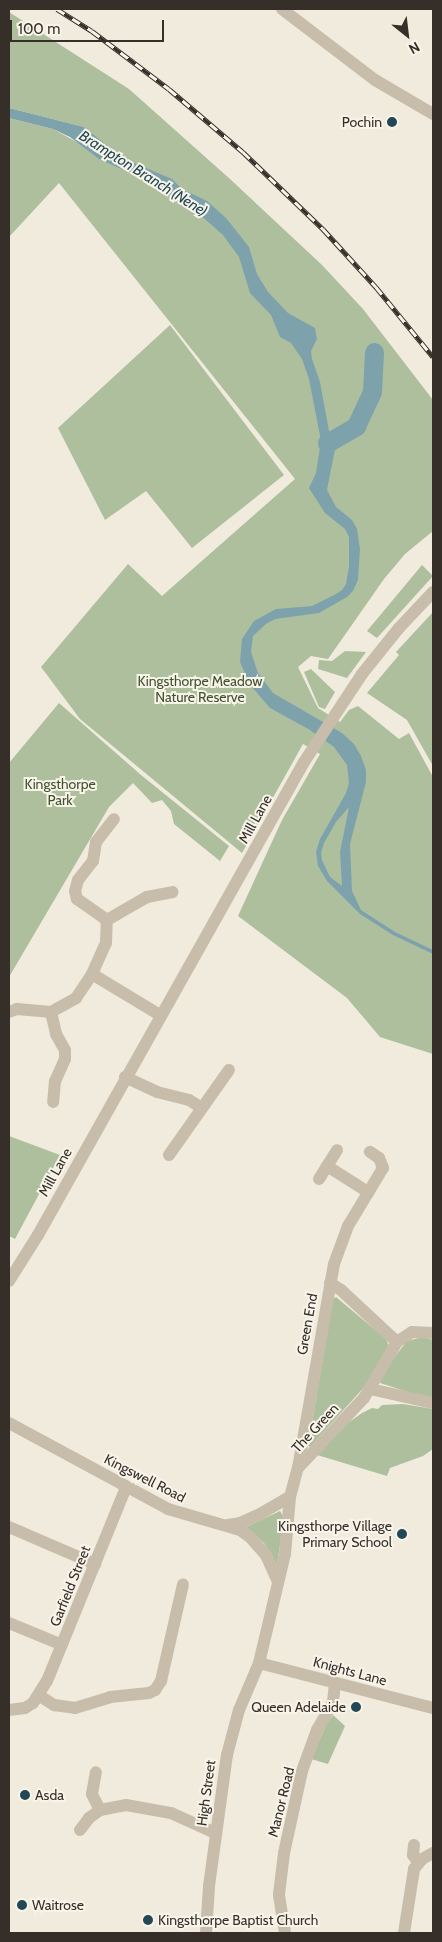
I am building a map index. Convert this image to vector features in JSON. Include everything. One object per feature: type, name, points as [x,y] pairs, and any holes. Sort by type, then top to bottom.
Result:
[{"type":"street","points":[[282,9],[375,80],[433,114]]},
{"type":"street","name":"Mill Lane","points":[[9,1281],[38,1235],[160,1015],[304,762],[336,710],[387,642],[433,592]]},
{"type":"street","points":[[107,920],[77,899],[75,891],[78,880],[93,861],[96,842],[114,819]]},
{"type":"street","points":[[107,920],[147,897],[173,892]]},
{"type":"street","points":[[9,1012],[18,1009],[52,1012],[76,998],[92,974],[106,943],[107,920]]},
{"type":"street","points":[[92,974],[160,1015]]},
{"type":"street","points":[[52,1012],[56,1034],[65,1050],[65,1059],[55,1081],[53,1102]]},
{"type":"street","points":[[168,1155],[228,1070]]},
{"type":"street","points":[[125,1077],[158,1092],[189,1100],[202,1108]]},
{"type":"street","points":[[319,1178],[337,1150]]},
{"type":"street","name":"Green End","points":[[298,1468],[334,1264],[348,1226],[383,1168],[379,1158],[370,1152]]},
{"type":"street","points":[[327,1166],[368,1192]]},
{"type":"street","points":[[330,1283],[341,1290],[397,1342],[412,1332],[433,1333]]},
{"type":"street","name":"The Green","points":[[259,1663],[288,1535],[290,1497],[298,1468],[359,1404],[370,1389],[397,1342]]},
{"type":"street","points":[[370,1389],[433,1402]]},
{"type":"street","name":"Kingswell Road","points":[[9,1424],[168,1509],[240,1530],[260,1547],[269,1561],[278,1582]]},
{"type":"street","name":"Garfield Street","points":[[40,1696],[126,1488]]},
{"type":"street","points":[[228,1525],[240,1523],[260,1514],[290,1497]]},
{"type":"street","points":[[9,1527],[95,1564]]},
{"type":"street","points":[[9,1710],[24,1708],[40,1696],[54,1705],[75,1708],[110,1697],[155,1690],[161,1681],[183,1584]]},
{"type":"street","points":[[9,1623],[62,1645]]},
{"type":"street","name":"Knights Lane","points":[[259,1663],[433,1708]]},
{"type":"street","name":"High Street","points":[[206,1933],[215,1833],[227,1755],[239,1710],[259,1663]]},
{"type":"street","name":"Manor Road","points":[[285,1933],[279,1894],[284,1853],[302,1771],[317,1730],[333,1702],[335,1683]]},
{"type":"street","points":[[96,1772],[92,1794],[100,1810]]},
{"type":"street","points":[[80,1830],[89,1818],[100,1810],[126,1805],[171,1813],[215,1833]]},
{"type":"street","points":[[414,1845],[413,1856],[418,1862]]},
{"type":"street","points":[[404,1933],[412,1878],[418,1862],[433,1853]]},
{"type":"green space","name":"Kingsthorpe Meadow Nature Reserve","points":[[9,12],[129,89],[230,179],[322,265],[363,309],[433,400],[433,531],[405,554],[384,579],[328,659],[311,656],[298,667],[318,708],[340,722],[349,710],[358,706],[399,739],[409,733],[433,777],[433,1054],[380,1037],[347,998],[238,916],[282,820],[320,754],[303,744],[242,853],[80,719],[41,667],[128,564],[162,596],[295,479],[59,183],[9,237],[9,118],[53,129],[82,145],[91,134],[84,127],[9,108]]},
{"type":"green space","points":[[170,325],[284,475],[192,548],[146,491],[105,520],[58,428]]},
{"type":"green space","points":[[422,565],[433,576],[377,638],[367,631]]},
{"type":"green space","points":[[433,612],[433,766],[407,720],[367,693],[399,655],[396,652]]},
{"type":"green space","points":[[345,651],[366,652],[347,678],[318,669],[319,660],[332,661]]},
{"type":"green space","points":[[311,669],[335,692],[325,709],[319,707],[304,672]]},
{"type":"green space","name":"Kingsthorpe Park","points":[[59,703],[141,775],[229,846],[220,861],[174,824],[171,811],[162,800],[152,803],[133,783],[109,807],[9,977],[9,763]]},
{"type":"green space","points":[[9,1136],[60,1155],[15,1239],[9,1236]]},
{"type":"green space","points":[[336,1297],[386,1339],[389,1346],[367,1384],[310,1447],[308,1446],[333,1299]]},
{"type":"green space","points":[[423,1337],[433,1340],[433,1400],[380,1383],[386,1368],[407,1341]]},
{"type":"green space","points":[[403,1404],[433,1409],[433,1449],[423,1456],[390,1468],[387,1476],[317,1455],[345,1425],[362,1413],[372,1408],[378,1409],[382,1405]]},
{"type":"green space","points":[[280,1511],[284,1518],[277,1565],[264,1543],[246,1527]]},
{"type":"green space","points":[[333,1715],[345,1726],[328,1764],[311,1759],[326,1725]]},
{"type":"water","name":"Brampton Branch (Nene)","points":[[9,108],[84,127],[115,152],[134,163],[172,179],[182,189],[207,201],[226,218],[249,247],[257,274],[268,292],[288,313],[315,328],[317,339],[311,351],[312,359],[320,382],[329,431],[334,435],[336,444],[327,490],[336,507],[352,520],[357,529],[360,549],[358,580],[353,591],[347,597],[319,613],[275,619],[266,624],[253,636],[251,652],[258,673],[273,693],[342,733],[354,744],[366,770],[366,782],[350,844],[352,891],[361,910],[395,932],[433,950],[433,954],[393,935],[360,914],[327,881],[318,866],[316,852],[320,839],[346,793],[349,783],[347,765],[334,747],[310,730],[270,708],[250,685],[240,662],[242,639],[254,621],[276,609],[312,606],[336,594],[346,584],[349,567],[349,537],[345,529],[325,513],[309,488],[316,473],[321,441],[309,379],[302,359],[291,343],[280,337],[271,315],[250,293],[239,257],[223,235],[198,213],[150,182],[99,159],[70,137],[53,129],[9,118]],"holes":[[[349,807],[340,852],[342,886],[330,877],[322,860],[321,853],[324,843],[336,822]]]},
{"type":"waterway","points":[[327,443],[356,426],[372,391],[374,352]]},
{"type":"railway","points":[[57,9],[92,31],[169,89],[243,152],[323,229],[376,287],[433,357]]},
{"type":"place","name":"Pochin","points":[[392,122]]},
{"type":"place","name":"Kingsthorpe Village Primary School","points":[[402,1534]]},
{"type":"place","name":"Queen Adelaide","points":[[356,1707]]},
{"type":"place","name":"Asda","points":[[25,1795]]},
{"type":"place","name":"Waitrose","points":[[22,1905]]},
{"type":"place","name":"Kingsthorpe Baptist Church","points":[[148,1920]]}]
